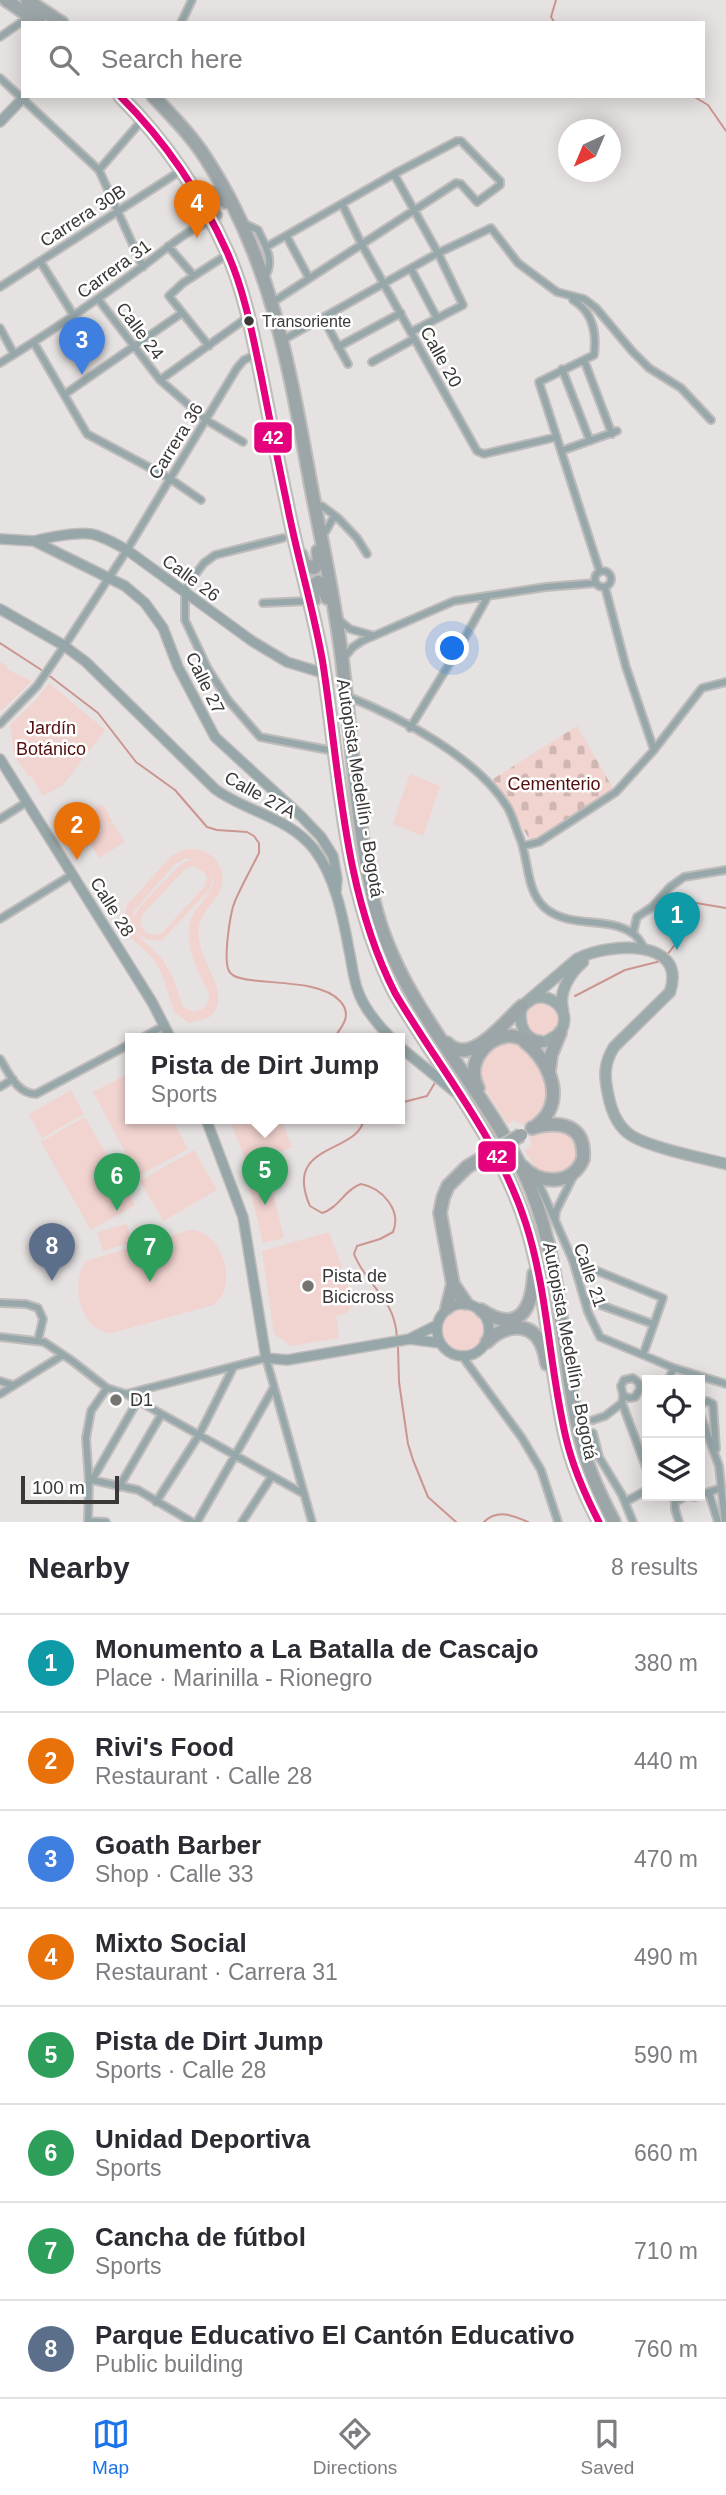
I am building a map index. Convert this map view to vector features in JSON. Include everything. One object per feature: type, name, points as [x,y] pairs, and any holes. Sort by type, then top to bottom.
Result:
[{"type":"highway","points":[[6,0],[35,19]]},
{"type":"highway","points":[[27,0],[59,21]]},
{"type":"highway","name":"Autopista Medellín - Bogotá","points":[[122,98],[165,145],[182,170],[229,259],[257,354],[288,512],[323,668],[358,893],[382,967],[411,1020],[496,1155],[527,1226],[548,1318],[561,1410],[572,1461],[599,1522]]},
{"type":"highway","name":"Autopista Medellín - Bogotá","points":[[158,99],[208,160],[241,223],[273,302],[284,340],[336,616],[360,832],[375,904],[399,971],[430,1026],[490,1114],[517,1159],[532,1191],[554,1270],[584,1452],[600,1497],[614,1522]]},
{"type":"highway","points":[[229,259],[232,250],[209,202],[210,195],[214,192],[222,194],[249,251],[259,264]]},
{"type":"highway","points":[[288,512],[295,525],[302,561],[307,568],[314,569],[320,560],[306,488],[307,465]]},
{"type":"highway","points":[[323,668],[325,654],[312,591],[314,583],[318,582],[325,589],[342,663]]},
{"type":"highway","points":[[430,1026],[437,1030],[453,1050],[465,1052],[483,1042],[522,1006]]},
{"type":"highway","points":[[550,1079],[551,1055],[561,1033]]},
{"type":"highway","points":[[466,1303],[453,1284],[440,1213],[448,1186],[467,1167],[526,1132],[547,1116],[552,1108],[554,1100],[550,1079],[531,1042],[503,1036],[493,1041],[477,1058],[473,1074],[490,1114]]},
{"type":"highway","points":[[517,1159],[528,1172],[552,1181],[565,1178],[578,1169],[583,1159],[583,1148],[573,1130],[557,1123],[526,1132]]},
{"type":"highway","points":[[481,1310],[488,1315],[508,1319],[524,1312],[531,1299],[534,1259]]},
{"type":"highway","points":[[447,1308],[453,1284]]},
{"type":"highway","points":[[486,1342],[499,1332],[513,1328],[535,1334],[542,1345],[561,1410]]},
{"type":"main road","points":[[0,122],[23,98]]},
{"type":"main road","name":"Calle 26","points":[[34,541],[92,534],[127,550],[252,641],[287,662],[323,668]]},
{"type":"main road","name":"Calle 27","points":[[0,539],[34,541],[109,577],[140,599],[163,628],[178,667],[215,737],[321,837],[333,856],[337,879],[335,896]]},
{"type":"main road","name":"Calle 27A","points":[[0,609],[63,645],[86,662],[215,789],[232,800],[272,817],[299,834],[315,850],[324,865],[345,928],[358,994],[387,1033]]},
{"type":"main road","name":"Calle 28","points":[[0,759],[169,1033]]},
{"type":"main road","points":[[601,950],[578,966],[565,985],[561,1004],[565,1021],[561,1033],[551,1040],[531,1042],[520,1022],[522,1006],[577,959],[601,950],[619,948],[646,950],[665,958],[673,971],[670,992],[608,1056],[605,1080],[609,1099],[618,1122],[631,1136],[726,1164]]},
{"type":"main road","points":[[522,1006],[534,998],[549,998],[561,1007],[564,1014]]},
{"type":"main road","points":[[405,1052],[439,1077],[461,1098]]},
{"type":"main road","points":[[208,1124],[243,1217],[266,1358],[287,1360],[406,1340],[440,1343],[453,1354],[462,1356],[476,1353],[486,1342],[489,1322],[481,1310],[466,1303],[447,1308],[437,1325],[406,1340]]},
{"type":"main road","points":[[437,1325],[440,1343]]},
{"type":"street","points":[[182,21],[192,0]]},
{"type":"street","points":[[0,37],[21,26]]},
{"type":"street","points":[[0,78],[21,95]]},
{"type":"street","points":[[25,98],[99,170],[143,267]]},
{"type":"street","points":[[99,170],[143,119]]},
{"type":"street","points":[[266,247],[394,174],[459,141],[500,181],[500,185],[479,202],[475,201],[461,184],[456,183],[273,302]]},
{"type":"street","name":"Carrera 30B","points":[[0,286],[182,170]]},
{"type":"street","points":[[394,174],[438,253],[463,305],[411,332]]},
{"type":"street","name":"Calle 20","points":[[342,204],[384,285],[480,454],[556,437]]},
{"type":"street","name":"Carrera 31","points":[[0,363],[74,316],[188,231],[210,221]]},
{"type":"street","points":[[241,223],[249,224],[258,230],[266,247],[271,264],[264,278]]},
{"type":"street","points":[[284,340],[438,253],[491,228],[515,260],[557,292],[584,299],[596,308],[649,368],[681,388],[711,420]]},
{"type":"street","points":[[287,237],[309,278]]},
{"type":"street","points":[[168,246],[194,276]]},
{"type":"street","points":[[209,346],[169,296],[194,276],[229,259]]},
{"type":"street","points":[[40,261],[74,316]]},
{"type":"street","points":[[411,270],[437,318]]},
{"type":"street","points":[[565,295],[587,309],[592,322],[595,352],[593,357],[562,369],[540,382],[600,572]]},
{"type":"street","name":"Calle 24","points":[[98,299],[160,380],[206,420],[243,442]]},
{"type":"street","points":[[65,394],[182,313]]},
{"type":"street","points":[[338,347],[401,313]]},
{"type":"street","points":[[160,380],[248,317]]},
{"type":"street","points":[[323,318],[348,364]]},
{"type":"street","points":[[0,328],[14,354]]},
{"type":"street","points":[[372,362],[414,339]]},
{"type":"street","points":[[34,343],[87,434],[169,478],[201,500]]},
{"type":"street","name":"Carrera 36","points":[[0,724],[37,686],[127,550],[237,368],[244,360],[257,354]]},
{"type":"street","points":[[561,451],[615,433],[583,360]]},
{"type":"street","points":[[562,369],[590,441]]},
{"type":"street","points":[[322,506],[357,538],[367,554]]},
{"type":"street","points":[[327,531],[333,518],[338,518]]},
{"type":"street","points":[[283,538],[215,555],[197,569],[185,593],[185,620],[193,641],[228,700],[260,737],[335,751]]},
{"type":"street","points":[[596,583],[596,575],[606,572],[610,578],[605,587]]},
{"type":"street","points":[[342,663],[353,647],[454,601],[596,583],[605,587]]},
{"type":"street","points":[[605,587],[626,667],[654,750]]},
{"type":"street","points":[[410,727],[488,596]]},
{"type":"street","points":[[263,603],[308,601]]},
{"type":"street","points":[[336,616],[350,629],[373,636]]},
{"type":"street","points":[[523,846],[539,842],[616,792],[654,750],[702,688],[726,682]]},
{"type":"street","points":[[345,695],[442,744],[471,766],[508,808],[523,846],[535,896],[546,909],[565,918],[633,933],[646,950]]},
{"type":"street","points":[[0,819],[27,802]]},
{"type":"street","points":[[633,933],[637,917],[659,902],[670,887],[684,877],[726,870]]},
{"type":"street","points":[[1,916],[72,874]]},
{"type":"street","points":[[151,1033],[165,1025]]},
{"type":"street","points":[[0,1059],[22,1090],[30,1094],[44,1092],[125,1047]]},
{"type":"street","points":[[0,1087],[13,1079]]},
{"type":"street","points":[[555,1222],[556,1212],[578,1169]]},
{"type":"street","name":"Calle 21","points":[[528,1172],[540,1185],[573,1261],[593,1326],[600,1337],[643,1355]]},
{"type":"street","points":[[573,1261],[663,1298],[643,1355],[697,1375]]},
{"type":"street","points":[[584,1299],[653,1324]]},
{"type":"street","points":[[0,1303],[26,1304],[38,1308],[43,1319],[38,1340]]},
{"type":"street","points":[[0,1337],[38,1340],[50,1345],[107,1388],[125,1394],[304,1494]]},
{"type":"street","points":[[0,1394],[63,1355]]},
{"type":"street","points":[[462,1356],[522,1438],[541,1470],[558,1522]]},
{"type":"street","points":[[125,1394],[266,1358],[312,1522]]},
{"type":"street","points":[[156,1502],[199,1435],[233,1368]]},
{"type":"street","points":[[670,1375],[674,1368]]},
{"type":"street","points":[[705,1377],[726,1384]]},
{"type":"street","points":[[642,1388],[636,1380],[627,1378],[621,1386],[642,1455]]},
{"type":"street","points":[[0,1381],[13,1385]]},
{"type":"street","points":[[106,1522],[88,1521],[90,1481],[85,1446],[91,1411],[107,1388]]},
{"type":"street","points":[[90,1481],[144,1391],[149,1388]]},
{"type":"street","points":[[90,1481],[138,1490],[195,1522],[274,1388]]},
{"type":"street","points":[[593,1420],[605,1416],[623,1399],[642,1391]]},
{"type":"street","points":[[705,1403],[710,1401],[715,1412],[716,1454],[725,1522]]},
{"type":"street","points":[[705,1415],[715,1412]]},
{"type":"street","points":[[119,1487],[161,1415]]},
{"type":"street","points":[[705,1426],[716,1454]]},
{"type":"street","points":[[593,1433],[599,1457],[625,1502],[633,1522]]},
{"type":"street","points":[[242,1522],[272,1476]]},
{"type":"street","points":[[705,1494],[721,1488]]},
{"type":"street","points":[[625,1502],[642,1493]]},
{"type":"street","points":[[709,1493],[718,1522]]},
{"type":"street","points":[[673,1501],[679,1522]]},
{"type":"green space","points":[[0,662],[7,666],[8,670],[32,681],[0,712]]},
{"type":"green space","name":"Jardín Botánico","points":[[49,683],[105,730],[63,785],[43,796],[15,757],[10,725]]},
{"type":"green space","name":"Cementerio","points":[[577,726],[614,790],[531,842],[493,779]]},
{"type":"green space","points":[[410,774],[440,786],[423,836],[393,824]]},
{"type":"green space","points":[[102,804],[113,822],[87,838],[76,819]]},
{"type":"green space","points":[[73,818],[89,846],[73,855],[56,828]]},
{"type":"green space","points":[[113,823],[125,842],[99,858],[87,839]]},
{"type":"green space","points":[[183,850],[203,851],[216,860],[222,876],[220,892],[199,926],[201,948],[216,984],[218,1002],[208,1018],[189,1023],[175,1013],[161,972],[152,957],[129,936],[124,918],[127,905],[170,857]],"holes":[[[186,858],[198,860],[186,862],[172,873],[139,908],[134,925],[134,911],[175,864]],[[193,866],[204,872],[207,878],[205,886],[162,933],[146,933],[140,924],[143,914],[185,869]],[[213,873],[211,888],[194,913],[189,928],[192,955],[210,997],[205,1008],[194,1012],[183,1007],[173,978],[163,960],[136,931],[151,940],[163,939],[209,890]]]},
{"type":"green space","points":[[542,1003],[553,1008],[558,1019],[553,1030],[542,1035],[531,1030],[526,1019],[531,1008]]},
{"type":"green space","points":[[503,1041],[514,1041],[531,1052],[538,1061],[546,1083],[548,1093],[542,1112],[523,1125],[514,1120],[508,1124],[482,1085],[480,1077],[484,1059]]},
{"type":"green space","points":[[125,1076],[125,1124],[175,1124],[188,1149],[138,1176],[93,1092]]},
{"type":"green space","points":[[71,1090],[84,1114],[42,1138],[29,1114]]},
{"type":"green space","points":[[85,1117],[135,1205],[91,1230],[41,1142]]},
{"type":"green space","points":[[231,1124],[283,1124],[292,1147],[248,1165]]},
{"type":"green space","points":[[564,1128],[578,1144],[579,1158],[562,1175],[539,1173],[524,1150],[532,1146],[529,1136],[537,1131]]},
{"type":"green space","points":[[194,1150],[217,1190],[163,1221],[140,1181]]},
{"type":"green space","points":[[267,1168],[284,1238],[263,1243],[246,1173]]},
{"type":"green space","points":[[127,1224],[132,1242],[103,1251],[97,1232]]},
{"type":"green space","points":[[189,1230],[201,1232],[210,1239],[224,1260],[225,1285],[221,1296],[213,1305],[112,1333],[101,1331],[92,1324],[85,1316],[78,1293],[78,1281],[86,1261]]},
{"type":"green space","name":"Pista de Bicicross","points":[[329,1232],[353,1299],[353,1306],[345,1314],[336,1316],[339,1338],[291,1346],[274,1334],[262,1251]]},
{"type":"green space","points":[[463,1310],[471,1311],[477,1316],[482,1322],[482,1338],[477,1344],[471,1349],[463,1350],[455,1349],[449,1344],[444,1338],[443,1330],[444,1322],[449,1316],[455,1311]]},
{"type":"waterway","points":[[554,21],[551,17],[556,0]]},
{"type":"waterway","points":[[696,98],[708,105],[726,131]]},
{"type":"waterway","points":[[0,643],[43,671]]},
{"type":"waterway","points":[[47,674],[98,713],[136,762],[175,790],[207,827],[247,832],[254,836],[259,843],[259,853],[235,901],[231,915],[227,947],[229,971],[246,979],[314,987],[329,993],[340,1001],[346,1011],[345,1021],[338,1033]]},
{"type":"waterway","points":[[667,955],[680,938],[683,909],[690,902],[726,908]]},
{"type":"waterway","points":[[575,996],[625,970],[661,961]]},
{"type":"waterway","points":[[405,1102],[427,1096],[436,1081]]},
{"type":"waterway","points":[[362,1124],[349,1139],[313,1160],[306,1170],[304,1185],[310,1206],[322,1213],[361,1184],[376,1190],[388,1201],[395,1216],[393,1232],[357,1246],[354,1254],[386,1302],[395,1324],[397,1338]]},
{"type":"waterway","points":[[398,1347],[399,1382],[413,1460],[428,1497],[456,1522]]},
{"type":"waterway","points":[[484,1522],[500,1514],[528,1522]]},
{"type":"transit line","name":"42","points":[[122,98],[152,131],[194,189],[217,230],[239,283],[252,331],[291,524],[323,664],[346,832],[364,914],[395,993],[484,1133],[526,1224],[539,1277],[560,1411],[569,1449],[599,1522]]},
{"type":"place","name":"Mixto Social","points":[[197,238]]},
{"type":"place","name":"Transoriente","points":[[249,321]]},
{"type":"place","name":"Goath Barber","points":[[82,375]]},
{"type":"place","name":"Rivi's Food","points":[[77,860]]},
{"type":"place","name":"Monumento a La Batalla de Cascajo","points":[[677,950]]},
{"type":"place","name":"Pista de Dirt Jump","points":[[265,1205]]},
{"type":"place","name":"Unidad Deportiva","points":[[117,1211]]},
{"type":"place","name":"Parque Educativo El Cantón Educativo","points":[[52,1281]]},
{"type":"place","name":"Cancha de fútbol","points":[[150,1282]]},
{"type":"place","name":"Pista de Bicicross","points":[[308,1286]]},
{"type":"place","name":"D1","points":[[116,1400]]}]
